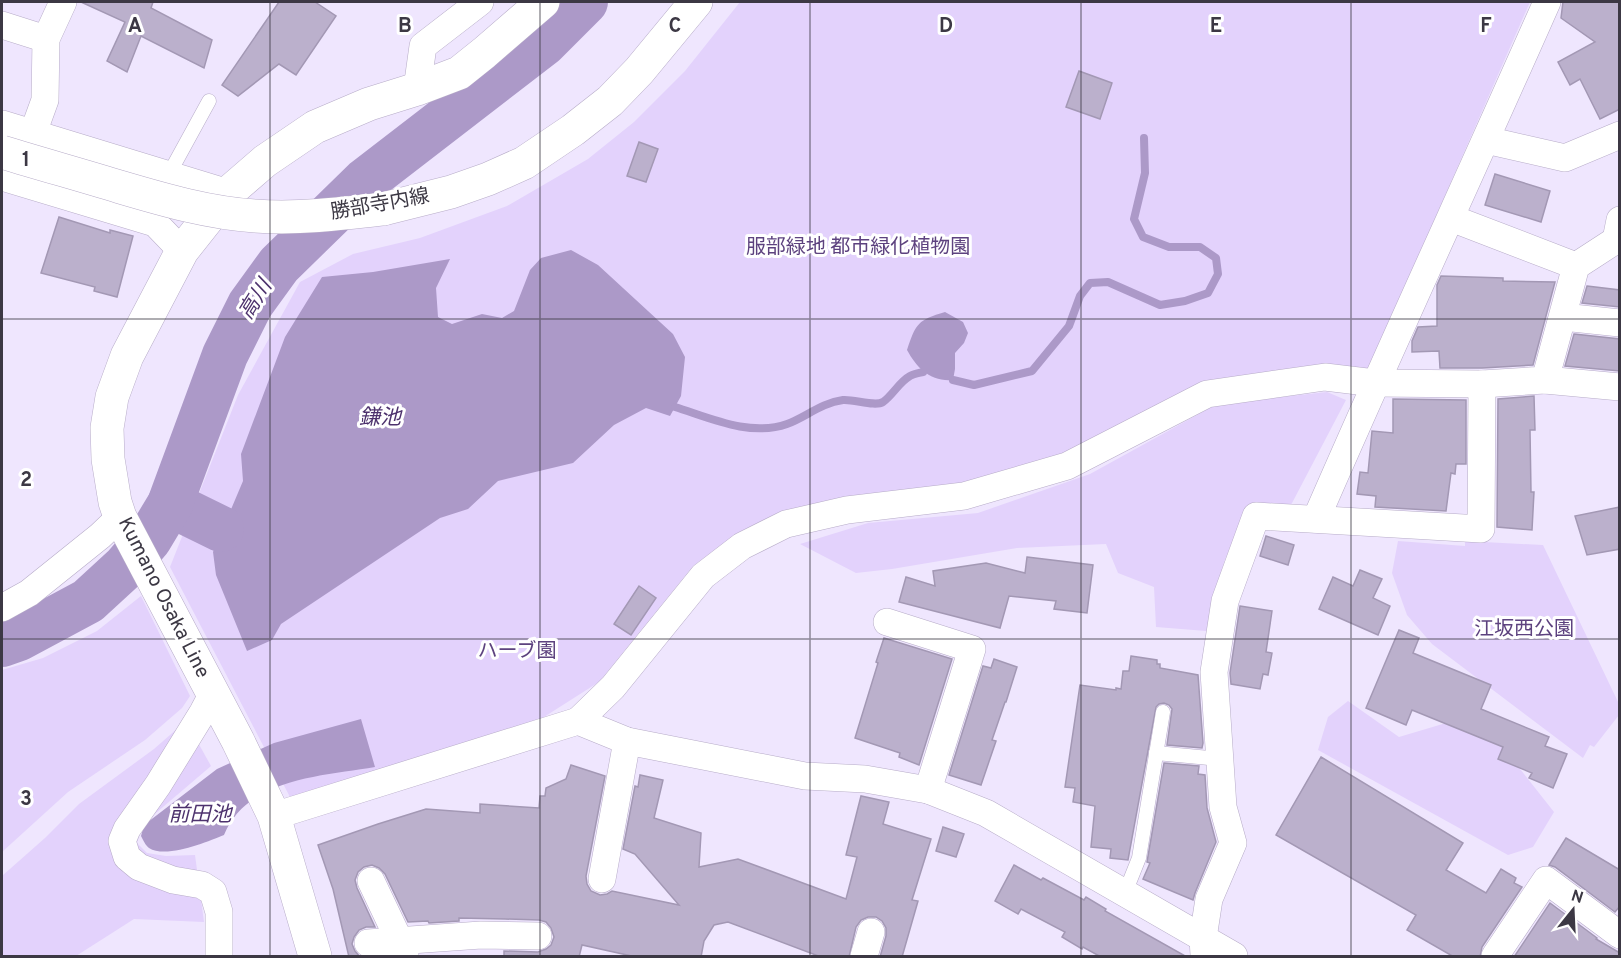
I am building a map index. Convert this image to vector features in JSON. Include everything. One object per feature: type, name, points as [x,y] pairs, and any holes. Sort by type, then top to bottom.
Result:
[{"type":"main road","name":"Kumano Osaka Line","points":[[315,957],[271,811],[238,741],[150,575],[115,502],[108,459],[107,428],[112,397],[127,356],[182,251],[228,193],[265,161],[315,127],[369,104],[459,73],[543,2]]},
{"type":"main road","name":"勝部寺内線","points":[[2,152],[174,203],[212,210],[284,218],[383,209],[451,192],[524,163],[573,130],[610,100],[639,71],[696,2]]},
{"type":"street","points":[[33,133],[45,100],[46,39],[63,2]]},
{"type":"street","points":[[417,89],[423,46],[480,2]]},
{"type":"street","points":[[1316,519],[1547,2]]},
{"type":"street","points":[[2,25],[46,39]]},
{"type":"street","points":[[2,124],[228,193]]},
{"type":"street","points":[[1486,140],[1565,158],[1620,135]]},
{"type":"street","points":[[2,177],[155,223],[182,251]]},
{"type":"street","points":[[1451,218],[1576,266]]},
{"type":"street","points":[[1545,380],[1576,266],[1616,240],[1620,220]]},
{"type":"street","points":[[1563,317],[1620,323]]},
{"type":"street","points":[[271,811],[578,721],[614,687],[703,576],[742,546],[786,524],[848,510],[964,496],[1067,466],[1207,394],[1325,377],[1375,383],[1482,384],[1545,380],[1620,387]]},
{"type":"street","points":[[1203,947],[1209,899],[1233,843],[1223,807],[1214,672],[1225,601],[1256,516],[1481,529],[1482,384]]},
{"type":"street","points":[[2,608],[29,593],[100,536],[124,524]]},
{"type":"street","points":[[887,622],[972,649],[928,790]]},
{"type":"street","points":[[213,693],[158,785],[127,829],[122,841],[127,857],[139,867],[173,880],[202,885],[213,892],[219,912],[219,957]]},
{"type":"street","points":[[578,721],[627,741],[805,776],[865,779],[928,790],[986,813],[1125,893],[1203,947],[1234,957]]},
{"type":"street","points":[[602,879],[627,741]]},
{"type":"street","points":[[1495,957],[1546,880],[1620,935]]},
{"type":"street","points":[[370,881],[402,948]]},
{"type":"street","points":[[368,943],[402,948],[481,946],[538,936]]},
{"type":"lane","points":[[169,174],[210,101]]},
{"type":"lane","points":[[1125,893],[1139,858],[1163,712]]},
{"type":"lane","points":[[1156,753],[1220,759]]},
{"type":"green space","name":"服部緑地 都市緑化植物園","points":[[740,2],[1530,2],[1368,371],[1320,367],[1070,455],[954,486],[738,533],[693,566],[599,682],[544,717],[406,766],[290,797],[170,567],[238,395],[300,282],[353,254],[420,238],[507,206],[588,159],[634,122],[685,71]]},
{"type":"green space","points":[[1327,392],[1346,400],[1291,505],[1248,505],[1224,562],[1206,631],[1156,627],[1154,587],[1118,573],[1106,544],[1017,548],[856,573],[800,544],[868,523],[978,513],[1090,474],[1217,404]]},
{"type":"green space","name":"江坂西公園","points":[[1398,541],[1465,546],[1465,541],[1543,545],[1619,704],[1619,715],[1594,747],[1590,745],[1583,758],[1432,644],[1407,615],[1392,573]]},
{"type":"green space","points":[[141,596],[190,696],[182,708],[145,740],[68,792],[2,852],[2,670],[43,658],[97,631]]},
{"type":"green space","points":[[1348,701],[1399,737],[1446,723],[1490,731],[1554,812],[1533,847],[1508,855],[1318,750],[1328,717]]},
{"type":"green space","points":[[186,721],[211,766],[143,824],[137,843],[147,853],[166,856],[195,855],[204,922],[134,919],[76,956],[2,956],[2,876],[79,804],[154,749]]},
{"type":"water","name":"鎌池","points":[[571,250],[598,265],[673,334],[685,357],[681,396],[670,416],[646,408],[614,425],[573,463],[498,481],[468,509],[440,518],[281,624],[272,640],[247,651],[216,575],[213,552],[243,481],[241,454],[285,337],[322,277],[373,272],[450,259],[436,288],[438,317],[452,324],[482,314],[502,318],[514,311],[530,270],[541,258]]},
{"type":"water","points":[[945,312],[963,322],[968,333],[964,343],[955,353],[953,380],[931,376],[915,363],[907,350],[916,328],[923,320]]},
{"type":"water","name":"前田池","points":[[361,719],[375,767],[310,777],[268,791],[250,802],[235,816],[224,835],[197,845],[176,851],[156,851],[147,846],[141,836],[144,825],[217,769],[274,743]]},
{"type":"building","points":[[81,2],[153,2],[151,8],[212,40],[204,68],[141,36],[127,72],[107,61],[125,22]]},
{"type":"building","points":[[279,2],[315,2],[336,16],[296,75],[279,64],[238,96],[222,85]]},
{"type":"building","points":[[1563,2],[1620,2],[1620,109],[1600,119],[1580,79],[1570,85],[1558,62],[1595,42],[1561,18]]},
{"type":"building","points":[[1079,71],[1112,83],[1100,119],[1066,107]]},
{"type":"building","points":[[639,142],[658,149],[646,182],[627,176]]},
{"type":"building","points":[[1495,174],[1550,191],[1541,222],[1485,205]]},
{"type":"building","points":[[59,217],[110,233],[110,230],[133,236],[117,297],[94,291],[95,287],[41,273]]},
{"type":"building","points":[[1441,276],[1555,282],[1533,365],[1440,368],[1439,351],[1412,352],[1412,341],[1418,327],[1437,326],[1437,285]]},
{"type":"building","points":[[1587,286],[1620,290],[1620,307],[1582,303]]},
{"type":"building","points":[[1574,334],[1620,339],[1620,371],[1565,366]]},
{"type":"building","points":[[1534,396],[1535,430],[1530,430],[1531,492],[1534,492],[1532,530],[1497,527],[1498,399]]},
{"type":"building","points":[[1393,399],[1466,400],[1466,464],[1456,464],[1455,474],[1451,473],[1446,511],[1375,507],[1376,496],[1357,494],[1360,472],[1368,473],[1372,431],[1393,433]]},
{"type":"building","points":[[1620,507],[1620,549],[1587,555],[1575,516]]},
{"type":"building","points":[[1266,536],[1294,545],[1288,565],[1260,556]]},
{"type":"building","points":[[1027,557],[1093,565],[1087,613],[1054,609],[1056,601],[1009,596],[1000,628],[899,602],[906,577],[935,586],[933,571],[986,563],[1025,573]]},
{"type":"building","points":[[1360,570],[1382,579],[1373,598],[1390,606],[1378,635],[1319,609],[1333,577],[1353,586]]},
{"type":"building","points":[[639,586],[656,598],[631,635],[614,624]]},
{"type":"building","points":[[1240,606],[1272,611],[1266,652],[1272,653],[1268,675],[1263,674],[1260,689],[1231,684],[1230,673]]},
{"type":"building","points":[[1399,630],[1419,638],[1413,653],[1491,685],[1481,709],[1549,737],[1545,746],[1567,754],[1553,788],[1529,778],[1532,773],[1498,759],[1503,747],[1412,710],[1406,725],[1366,708]]},
{"type":"building","points":[[884,638],[952,659],[919,765],[899,757],[900,753],[855,738]]},
{"type":"building","points":[[1131,656],[1157,660],[1160,668],[1198,675],[1203,743],[1202,748],[1167,745],[1172,709],[1164,703],[1156,707],[1128,860],[1110,858],[1111,849],[1091,847],[1095,806],[1073,802],[1075,788],[1065,787],[1080,685],[1121,689],[1123,671],[1129,671]]},
{"type":"building","points":[[994,659],[1017,667],[992,740],[996,741],[981,785],[949,775],[983,666],[991,668]]},
{"type":"building","points":[[1321,757],[1463,843],[1446,870],[1486,893],[1501,869],[1516,878],[1514,883],[1522,887],[1482,947],[1480,957],[1454,957],[1407,930],[1416,915],[1276,835]]},
{"type":"building","points":[[1164,763],[1199,766],[1198,774],[1205,775],[1207,808],[1216,842],[1193,900],[1143,879],[1150,863],[1147,862]]},
{"type":"building","points":[[571,765],[605,776],[586,876],[591,891],[600,895],[612,891],[679,905],[635,854],[623,849],[635,786],[638,787],[640,775],[663,780],[654,818],[701,833],[699,867],[738,859],[846,899],[857,857],[846,855],[861,796],[889,802],[883,824],[931,839],[912,900],[918,901],[902,957],[880,957],[886,928],[876,917],[868,917],[861,920],[856,927],[849,957],[821,957],[728,922],[714,925],[704,941],[701,957],[636,957],[582,945],[579,957],[504,957],[504,951],[538,952],[546,949],[551,945],[554,937],[551,928],[546,922],[539,920],[459,918],[459,921],[408,922],[385,874],[372,865],[358,872],[355,880],[375,927],[359,930],[352,944],[360,957],[349,957],[333,889],[318,845],[426,809],[480,813],[480,804],[539,808],[540,796],[545,796],[546,788],[566,779]]},
{"type":"building","points":[[943,827],[964,834],[956,857],[936,851]]},
{"type":"building","points":[[1566,838],[1620,870],[1620,906],[1615,912],[1555,867],[1549,865]]},
{"type":"building","points":[[1014,865],[1084,900],[1086,897],[1106,909],[1105,911],[1187,957],[1101,957],[1083,947],[1082,949],[1062,937],[1065,932],[1021,909],[1018,914],[995,901]]},
{"type":"building","points":[[1550,903],[1596,939],[1620,953],[1620,957],[1514,957]]},
{"type":"waterway","name":"高川","points":[[2,644],[19,638],[88,601],[125,567],[149,539],[170,504],[225,355],[250,305],[279,265],[365,181],[544,43],[585,2]]},
{"type":"waterway","points":[[953,380],[974,385],[1032,371],[1069,326],[1080,296],[1090,283],[1108,282],[1160,305],[1185,301],[1208,293],[1218,274],[1216,258],[1200,247],[1169,247],[1143,237],[1134,219],[1145,173],[1144,138]]},
{"type":"waterway","points":[[675,407],[730,424],[759,428],[773,427],[787,424],[821,407],[843,400],[875,404],[883,402],[906,379],[923,372]]},
{"type":"waterway","points":[[170,504],[221,529]]},
{"type":"park label","name":"ハーブ園","points":[[517,652]]}]
